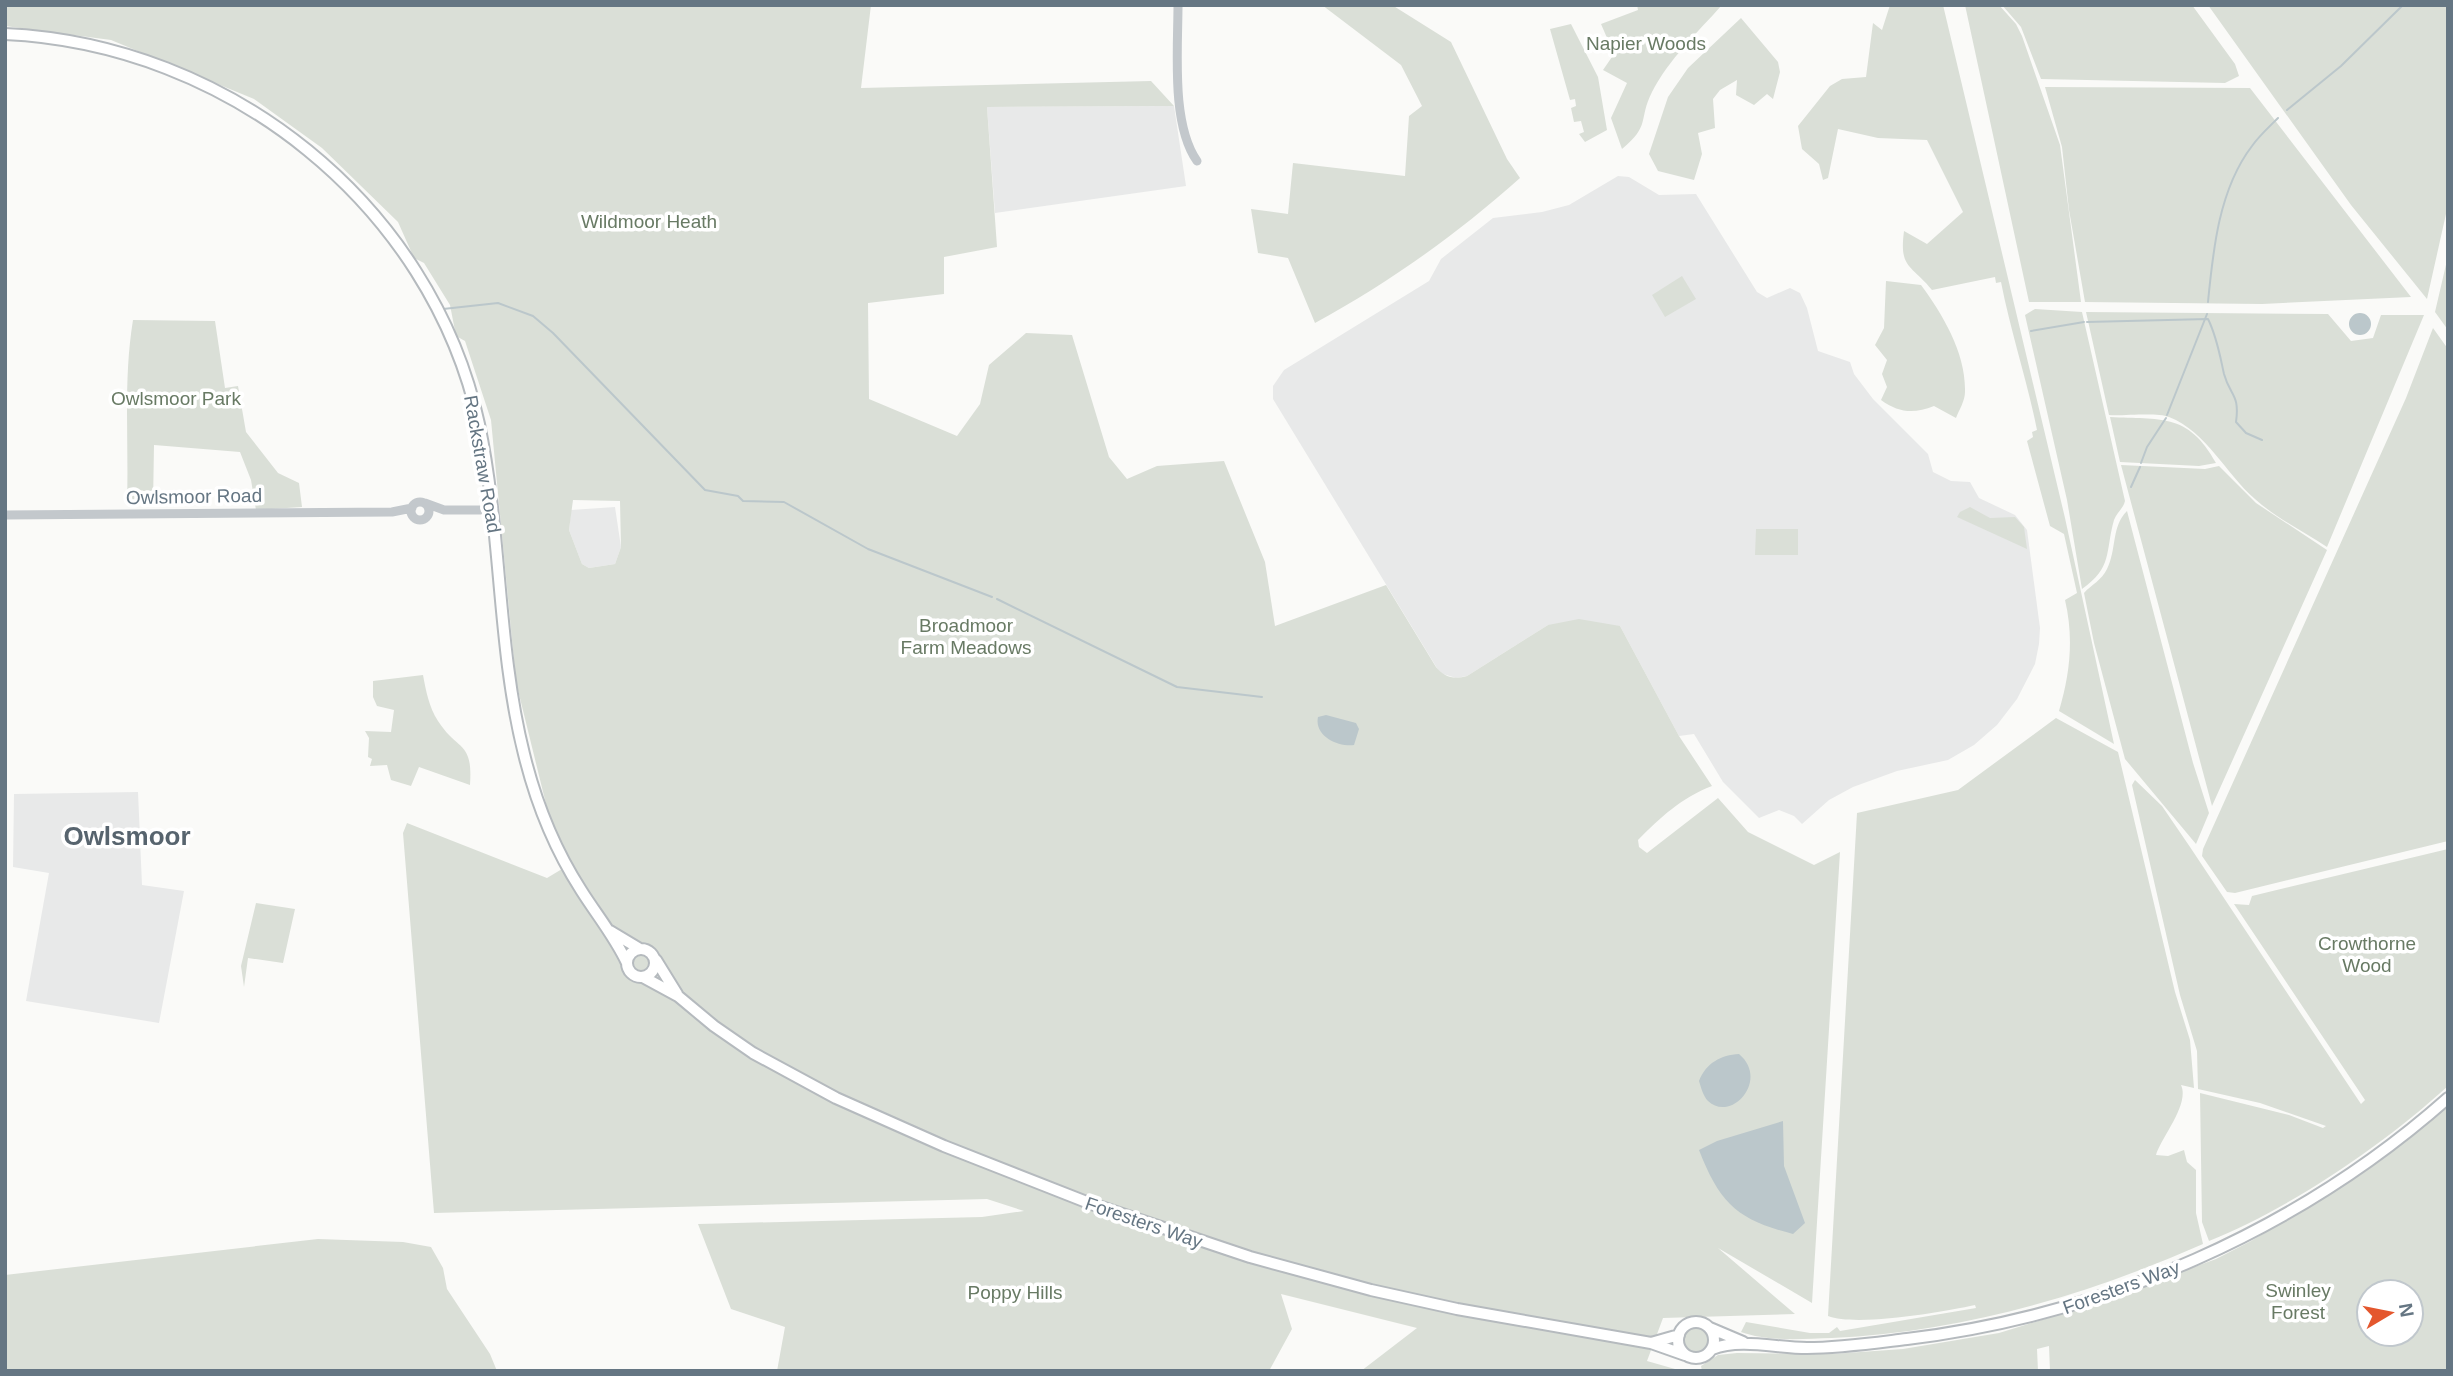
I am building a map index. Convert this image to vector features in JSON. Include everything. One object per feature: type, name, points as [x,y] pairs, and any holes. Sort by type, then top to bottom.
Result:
[{"type":"main road","name":"Rackstraw Road","points":[[5,34],[96,46],[133,54],[186,74],[273,123],[323,161],[350,187],[393,238],[440,315],[474,405],[494,510],[515,706],[526,763],[551,835],[572,875],[627,963]]},
{"type":"main road","name":"Rackstraw Road","points":[[607,929],[640,948]]},
{"type":"main road","points":[[640,948],[649,951],[654,958],[653,971],[643,977],[632,974],[627,963],[630,954],[640,948]]},
{"type":"main road","name":"Foresters Way","points":[[654,958],[678,996]]},
{"type":"main road","name":"Foresters Way","points":[[643,977],[678,996],[714,1026],[753,1053],[836,1098],[988,1165],[1132,1219],[1250,1257],[1371,1290],[1481,1313],[1651,1343],[1685,1355]]},
{"type":"main road","name":"Foresters Way","points":[[1712,1349],[1724,1345],[1749,1344],[1829,1347],[1993,1326],[2085,1302],[2204,1255],[2290,1211],[2344,1177],[2448,1098]]},
{"type":"main road","points":[[1691,1323],[1707,1326],[1714,1337],[1712,1349],[1700,1358],[1685,1355],[1679,1344],[1679,1335],[1691,1323]]},
{"type":"main road","name":"Foresters Way","points":[[1707,1326],[1749,1344]]},
{"type":"main road","name":"Foresters Way","points":[[1651,1343],[1679,1335]]},
{"type":"street","points":[[1178,5],[1182,115],[1186,144],[1197,161]]},
{"type":"street","points":[[444,510],[423,520],[414,518],[412,508],[417,502],[444,510],[494,510]]},
{"type":"street","points":[[425,503],[429,508],[428,516]]},
{"type":"street","name":"Owlsmoor Road","points":[[5,515],[383,512],[412,508]]},
{"type":"street","name":"Owlsmoor Road","points":[[383,512],[414,518]]},
{"type":"shaded area","points":[[1174,106],[1186,186],[995,213],[987,107]]},
{"type":"shaded area","points":[[1618,176],[1629,177],[1659,195],[1696,194],[1757,292],[1767,298],[1790,288],[1800,293],[1807,308],[1818,351],[1850,362],[1854,374],[1873,399],[1928,454],[1933,472],[1951,481],[1970,482],[1979,498],[2015,515],[2027,530],[2040,628],[2035,664],[2017,699],[1997,725],[1974,745],[1948,760],[1897,771],[1853,787],[1829,800],[1802,824],[1794,816],[1779,810],[1759,818],[1723,782],[1694,734],[1679,736],[1620,626],[1548,625],[1467,676],[1456,678],[1440,673],[1273,399],[1273,386],[1284,370],[1429,281],[1441,259],[1493,218],[1542,212],[1569,205]]},
{"type":"shaded area","points":[[2360,313],[2368,316],[2371,324],[2368,332],[2360,335],[2352,332],[2349,324],[2352,316]]},
{"type":"shaded area","points":[[615,507],[621,547],[615,564],[589,568],[582,564],[569,530],[571,510]]},
{"type":"shaded area","points":[[1326,715],[1356,723],[1359,729],[1354,745],[1341,744],[1323,735],[1318,717]]},
{"type":"shaded area","points":[[138,792],[142,885],[184,891],[159,1023],[26,1001],[49,873],[13,867],[14,794]]},
{"type":"shaded area","points":[[1739,1054],[1748,1064],[1749,1086],[1744,1096],[1736,1103],[1727,1107],[1717,1106],[1706,1099],[1699,1081],[1715,1061]]},
{"type":"shaded area","points":[[1783,1121],[1784,1166],[1805,1223],[1793,1234],[1758,1223],[1733,1207],[1715,1184],[1699,1150],[1717,1141]]},
{"type":"green space","points":[[5,5],[871,5],[861,88],[1151,81],[1174,106],[987,107],[997,247],[944,257],[944,294],[868,303],[869,399],[957,436],[980,404],[989,365],[1026,333],[1072,335],[1109,457],[1127,479],[1157,466],[1224,461],[1265,562],[1275,626],[1386,585],[1436,667],[1446,675],[1458,678],[1467,676],[1548,625],[1579,619],[1620,626],[1679,736],[1712,786],[1681,802],[1663,816],[1638,840],[1639,847],[1647,853],[1718,798],[1748,832],[1814,865],[1840,852],[1812,1303],[1718,1248],[1795,1314],[1663,1318],[1647,1361],[1682,1371],[1361,1371],[1417,1328],[1281,1294],[1292,1329],[1269,1371],[777,1371],[785,1327],[731,1309],[698,1224],[982,1217],[1024,1211],[987,1199],[434,1213],[403,833],[407,823],[547,878],[562,869],[516,682],[491,420],[465,341],[456,336],[450,305],[424,263],[414,258],[398,222],[322,148],[254,99],[111,40],[5,26]],"holes":[[[573,500],[620,501],[621,547],[615,564],[589,568],[582,564],[569,530]],[[576,878],[594,905],[596,924],[572,885]]]},
{"type":"green space","points":[[1322,5],[1392,5],[1451,42],[1507,159],[1520,178],[1472,219],[1422,256],[1315,323],[1288,258],[1258,253],[1251,209],[1288,214],[1293,163],[1405,176],[1409,116],[1422,106],[1401,65]]},
{"type":"green space","name":"Napier Woods","points":[[1637,5],[1722,5],[1667,68],[1652,92],[1641,128],[1622,149],[1611,118],[1627,83],[1603,70],[1614,54],[1601,24],[1638,10]]},
{"type":"green space","points":[[1890,5],[1943,5],[2065,518],[2114,744],[2059,711],[2070,656],[2065,600],[2077,593],[2064,534],[2050,526],[2027,441],[2033,437],[2032,432],[2037,430],[2001,282],[1996,283],[1995,277],[1932,290],[1905,260],[1904,231],[1927,244],[1963,212],[1927,140],[1878,138],[1838,129],[1828,178],[1823,180],[1819,164],[1802,149],[1798,126],[1830,86],[1842,79],[1866,77],[1873,23],[1882,30]]},
{"type":"green space","points":[[1965,5],[1999,5],[2016,24],[2022,36],[2060,145],[2081,302],[2029,302]]},
{"type":"green space","points":[[2002,5],[2192,5],[2235,64],[2239,76],[2225,83],[2041,79],[2021,27]]},
{"type":"green space","points":[[2208,5],[2448,5],[2448,205],[2427,299],[2351,205]]},
{"type":"green space","points":[[1741,18],[1778,62],[1780,72],[1773,99],[1767,94],[1754,105],[1736,95],[1737,80],[1720,90],[1713,99],[1715,128],[1698,133],[1702,154],[1694,180],[1658,171],[1649,154],[1668,97],[1688,68]]},
{"type":"green space","points":[[1571,24],[1598,77],[1607,130],[1585,142],[1579,134],[1584,132],[1581,121],[1574,122],[1571,108],[1576,106],[1575,99],[1570,100],[1550,29]]},
{"type":"green space","points":[[2045,87],[2250,88],[2411,297],[2262,304],[2085,302],[2069,210],[2062,147]]},
{"type":"green space","points":[[2448,256],[2448,330],[2435,312]]},
{"type":"green space","points":[[1682,276],[1696,299],[1665,317],[1652,295]]},
{"type":"green space","points":[[1886,281],[1921,285],[1952,335],[1962,363],[1965,395],[1956,418],[1934,406],[1907,411],[1894,408],[1881,400],[1887,387],[1882,374],[1887,360],[1875,345],[1884,328]]},
{"type":"green space","points":[[2035,309],[2082,312],[2125,501],[2114,520],[2103,566],[2082,589],[2067,500],[2025,315]]},
{"type":"green space","points":[[2086,312],[2328,314],[2351,341],[2373,338],[2381,315],[2424,315],[2327,547],[2263,506],[2244,489],[2205,443],[2182,424],[2169,417],[2149,414],[2109,415]]},
{"type":"green space","name":"Owlsmoor Park","points":[[133,320],[215,321],[225,388],[238,386],[246,432],[278,473],[299,483],[302,507],[256,510],[251,480],[240,452],[154,445],[153,504],[127,503],[127,389]]},
{"type":"green space","name":"Crowthorne Wood","points":[[2433,328],[2448,349],[2448,841],[2235,893],[2227,892],[2202,856],[2203,849],[2406,398]]},
{"type":"green space","points":[[2110,417],[2158,419],[2183,427],[2195,435],[2216,463],[2199,466],[2120,462]]},
{"type":"green space","points":[[2121,465],[2205,469],[2219,466],[2256,503],[2327,550],[2212,806]]},
{"type":"green space","points":[[1970,507],[1990,518],[2015,517],[2024,527],[2027,549],[1957,517],[1960,512]]},
{"type":"green space","points":[[2127,511],[2193,763],[2209,813],[2196,844],[2125,759],[2094,643],[2084,593],[2105,573],[2116,531]]},
{"type":"green space","points":[[1756,529],[1798,529],[1798,555],[1755,555]]},
{"type":"green space","points":[[423,675],[435,716],[445,731],[463,748],[469,760],[470,785],[419,767],[411,786],[391,780],[387,765],[370,766],[372,759],[368,757],[369,738],[365,731],[391,732],[394,710],[377,706],[373,697],[373,681]]},
{"type":"green space","points":[[2056,718],[2118,752],[2175,992],[2190,1040],[2194,1088],[2181,1085],[2182,1102],[2156,1155],[2168,1156],[2184,1150],[2187,1162],[2196,1170],[2196,1213],[2203,1244],[2114,1280],[2068,1295],[1928,1328],[1797,1339],[1774,1339],[1741,1332],[1746,1322],[1810,1333],[1829,1333],[1837,1327],[1840,1331],[1976,1308],[1975,1305],[1878,1319],[1841,1319],[1828,1316],[1857,813],[1958,790]]},
{"type":"green space","name":"Crowthorne Wood","points":[[2135,780],[2162,806],[2361,1104],[2365,1100],[2234,904],[2249,905],[2252,896],[2448,849],[2448,1086],[2394,1131],[2334,1174],[2272,1211],[2209,1241],[2202,1222],[2200,1093],[2289,1115],[2323,1128],[2326,1126],[2260,1103],[2198,1089],[2197,1051],[2180,995],[2132,785]]},
{"type":"green space","points":[[256,903],[295,909],[283,963],[248,958],[244,987],[241,966]]},
{"type":"green space","name":"Swinley Forest","points":[[2448,1105],[2448,1371],[2050,1371],[2049,1346],[2037,1349],[2038,1371],[1702,1371],[1701,1366],[1718,1355],[1832,1354],[1903,1349],[1999,1333],[2097,1303],[2216,1259],[2313,1204]]},
{"type":"green space","points":[[318,1239],[403,1242],[431,1247],[443,1268],[447,1289],[490,1354],[497,1371],[5,1371],[5,1275]]},
{"type":"green space","points":[[1696,1327],[1705,1331],[1709,1340],[1705,1349],[1696,1353],[1687,1349],[1683,1340],[1687,1331]]},
{"type":"waterway","points":[[2287,110],[2341,66],[2403,5]]},
{"type":"waterway","points":[[2208,302],[2215,241],[2232,181],[2252,146],[2278,118]]},
{"type":"waterway","points":[[443,309],[498,303],[533,316],[553,333],[705,490],[738,496],[743,501],[784,502],[868,549],[992,597]]},
{"type":"waterway","points":[[2167,415],[2207,314]]},
{"type":"waterway","points":[[2087,322],[2208,319],[2226,381],[2236,400],[2236,422],[2246,433],[2262,440]]},
{"type":"waterway","points":[[2031,331],[2084,322]]},
{"type":"waterway","points":[[2141,463],[2147,447],[2166,418]]},
{"type":"waterway","points":[[2131,487],[2140,467]]},
{"type":"waterway","points":[[997,599],[1177,687],[1262,697]]},
{"type":"district","name":"Owlsmoor","points":[[127,836]]},
{"type":"park label","name":"Wildmoor Heath","points":[[649,221]]},
{"type":"park label","name":"Broadmoor Farm Meadows","points":[[966,636]]},
{"type":"park label","name":"Poppy Hills","points":[[1015,1292]]}]
